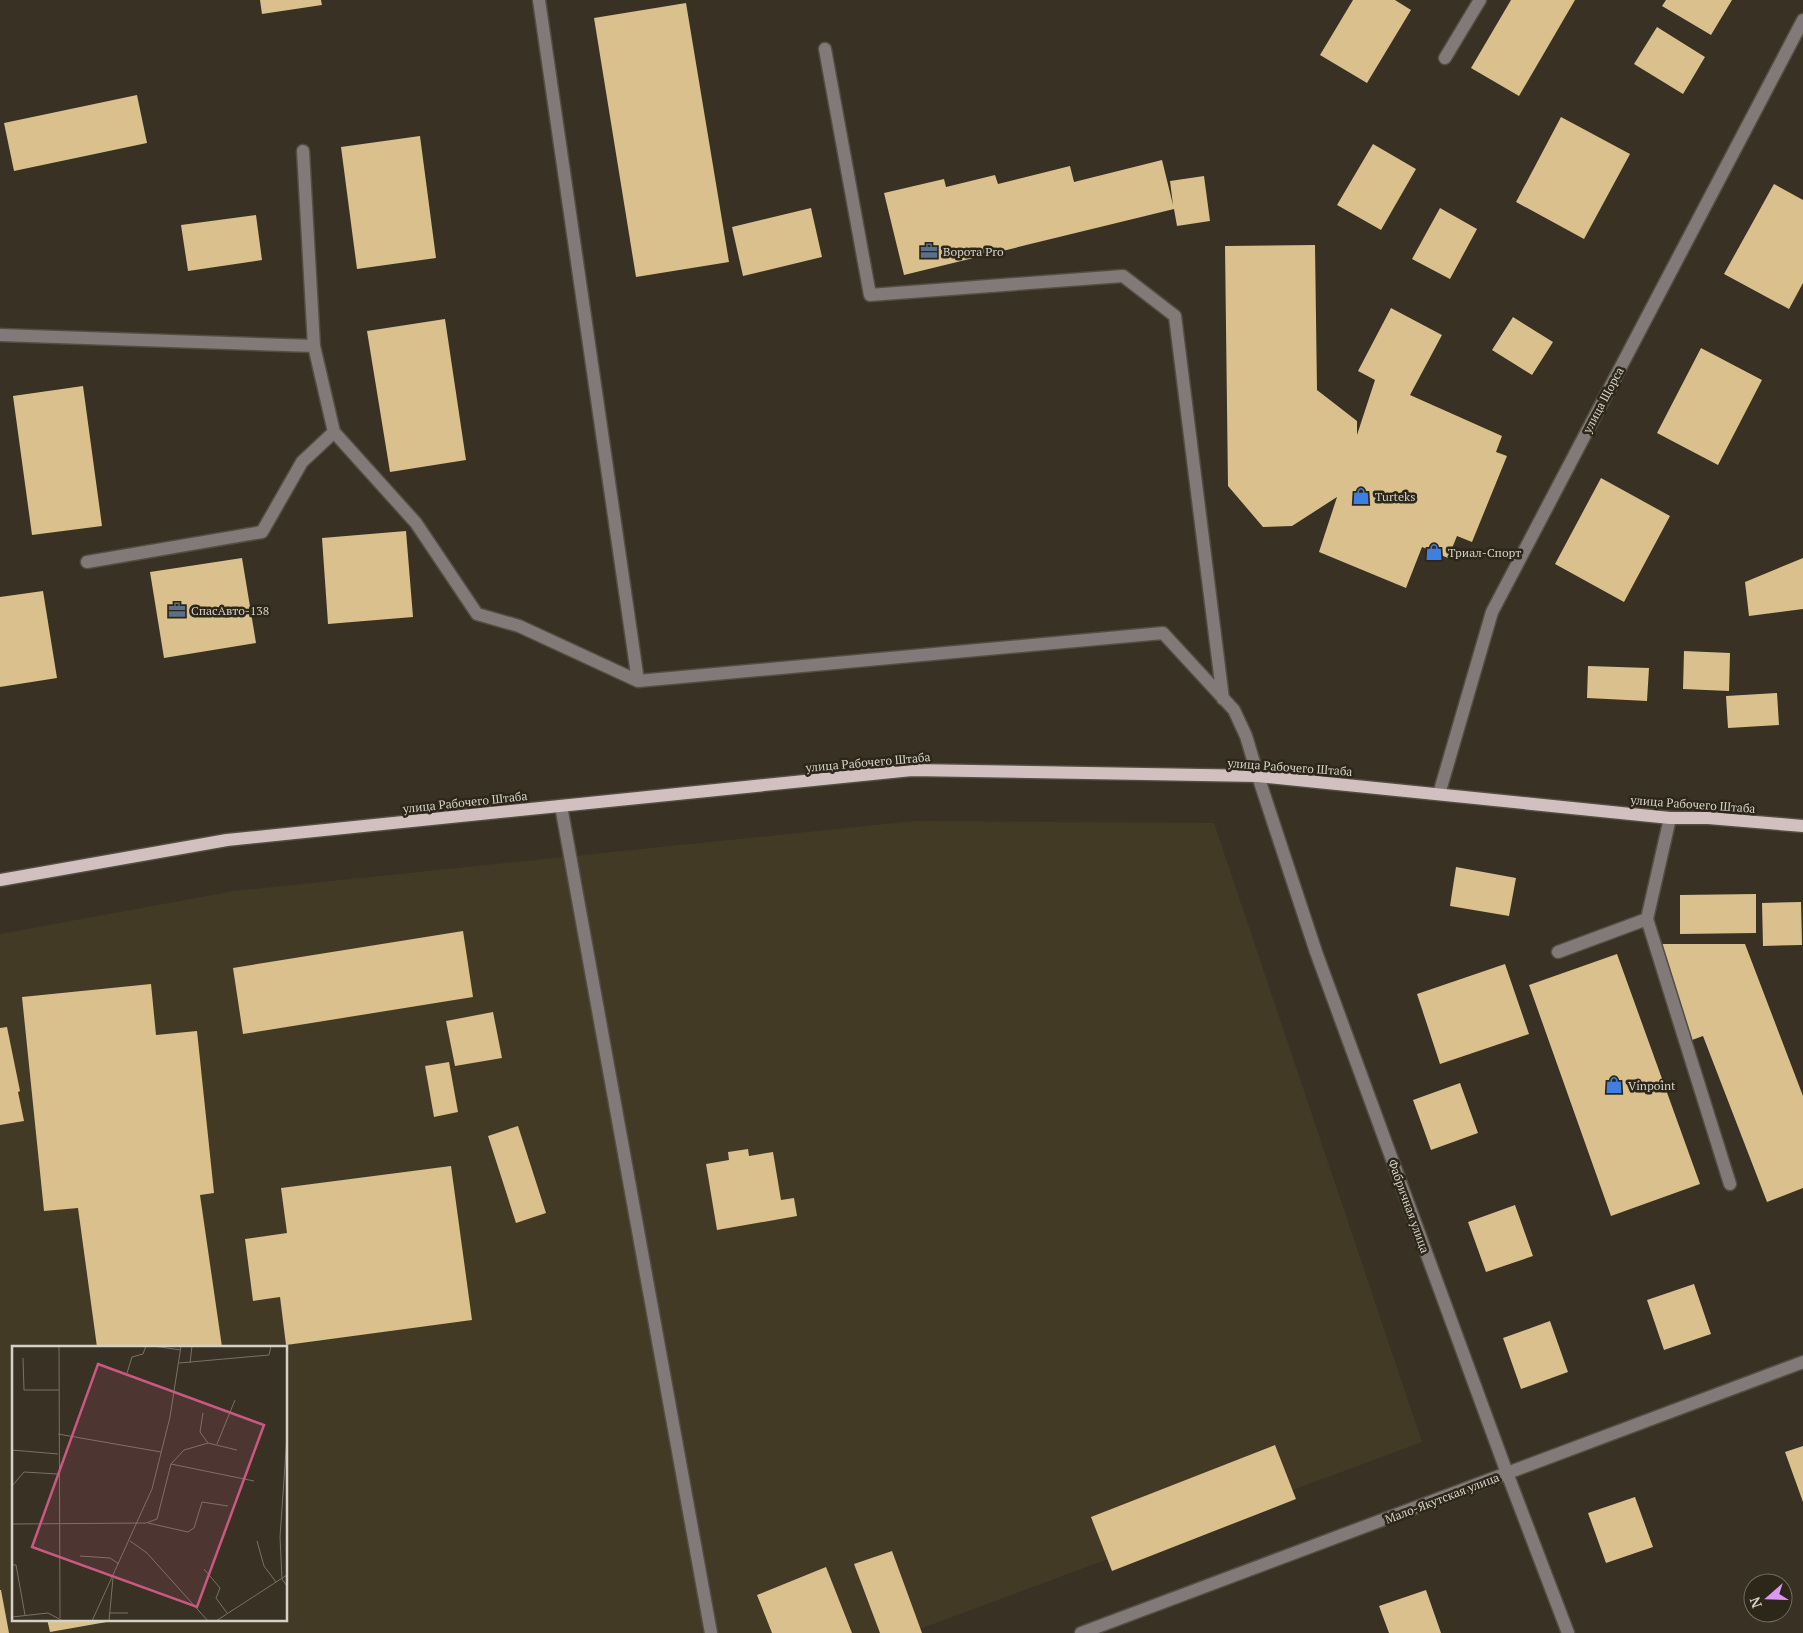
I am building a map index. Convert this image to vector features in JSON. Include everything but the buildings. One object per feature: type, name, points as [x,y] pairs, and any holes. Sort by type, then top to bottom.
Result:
[{"type":"main road","name":"улица Рабочего Штаба","points":[[0,880],[227,840],[912,770],[1258,776],[1670,818],[1708,818],[1803,826]]},
{"type":"street","points":[[539,0],[638,681]]},
{"type":"street","points":[[1445,58],[1480,0]]},
{"type":"street","name":"улица Щорса","points":[[1439,794],[1492,612],[1803,20]]},
{"type":"street","points":[[825,48],[870,295],[1123,276],[1176,316],[1223,699]]},
{"type":"street","points":[[303,150],[314,346],[334,432],[416,523],[478,614],[519,626],[638,681]]},
{"type":"street","points":[[0,335],[314,346]]},
{"type":"street","points":[[87,562],[262,532],[302,462],[334,432]]},
{"type":"street","name":"Фабричная улица","points":[[638,681],[1163,633],[1234,710],[1246,736],[1316,952],[1507,1473],[1568,1633]]},
{"type":"street","points":[[561,806],[711,1633]]},
{"type":"street","points":[[1670,818],[1647,919],[1730,1184]]},
{"type":"street","points":[[1558,952],[1647,919]]},
{"type":"street","name":"Мало-Якутская улица","points":[[1083,1633],[1803,1362]]},
{"type":"shaded area","points":[[914,821],[1214,823],[1422,1442],[909,1633],[0,1633],[0,934],[234,891]]},
{"type":"place","name":"Ворота Pro","points":[[929,251]]},
{"type":"place","name":"Turteks","points":[[1361,496]]},
{"type":"place","name":"Триал-Спорт","points":[[1434,552]]},
{"type":"place","name":"СпасАвто-138","points":[[177,610]]},
{"type":"place","name":"Vinpoint","points":[[1614,1085]]}]
